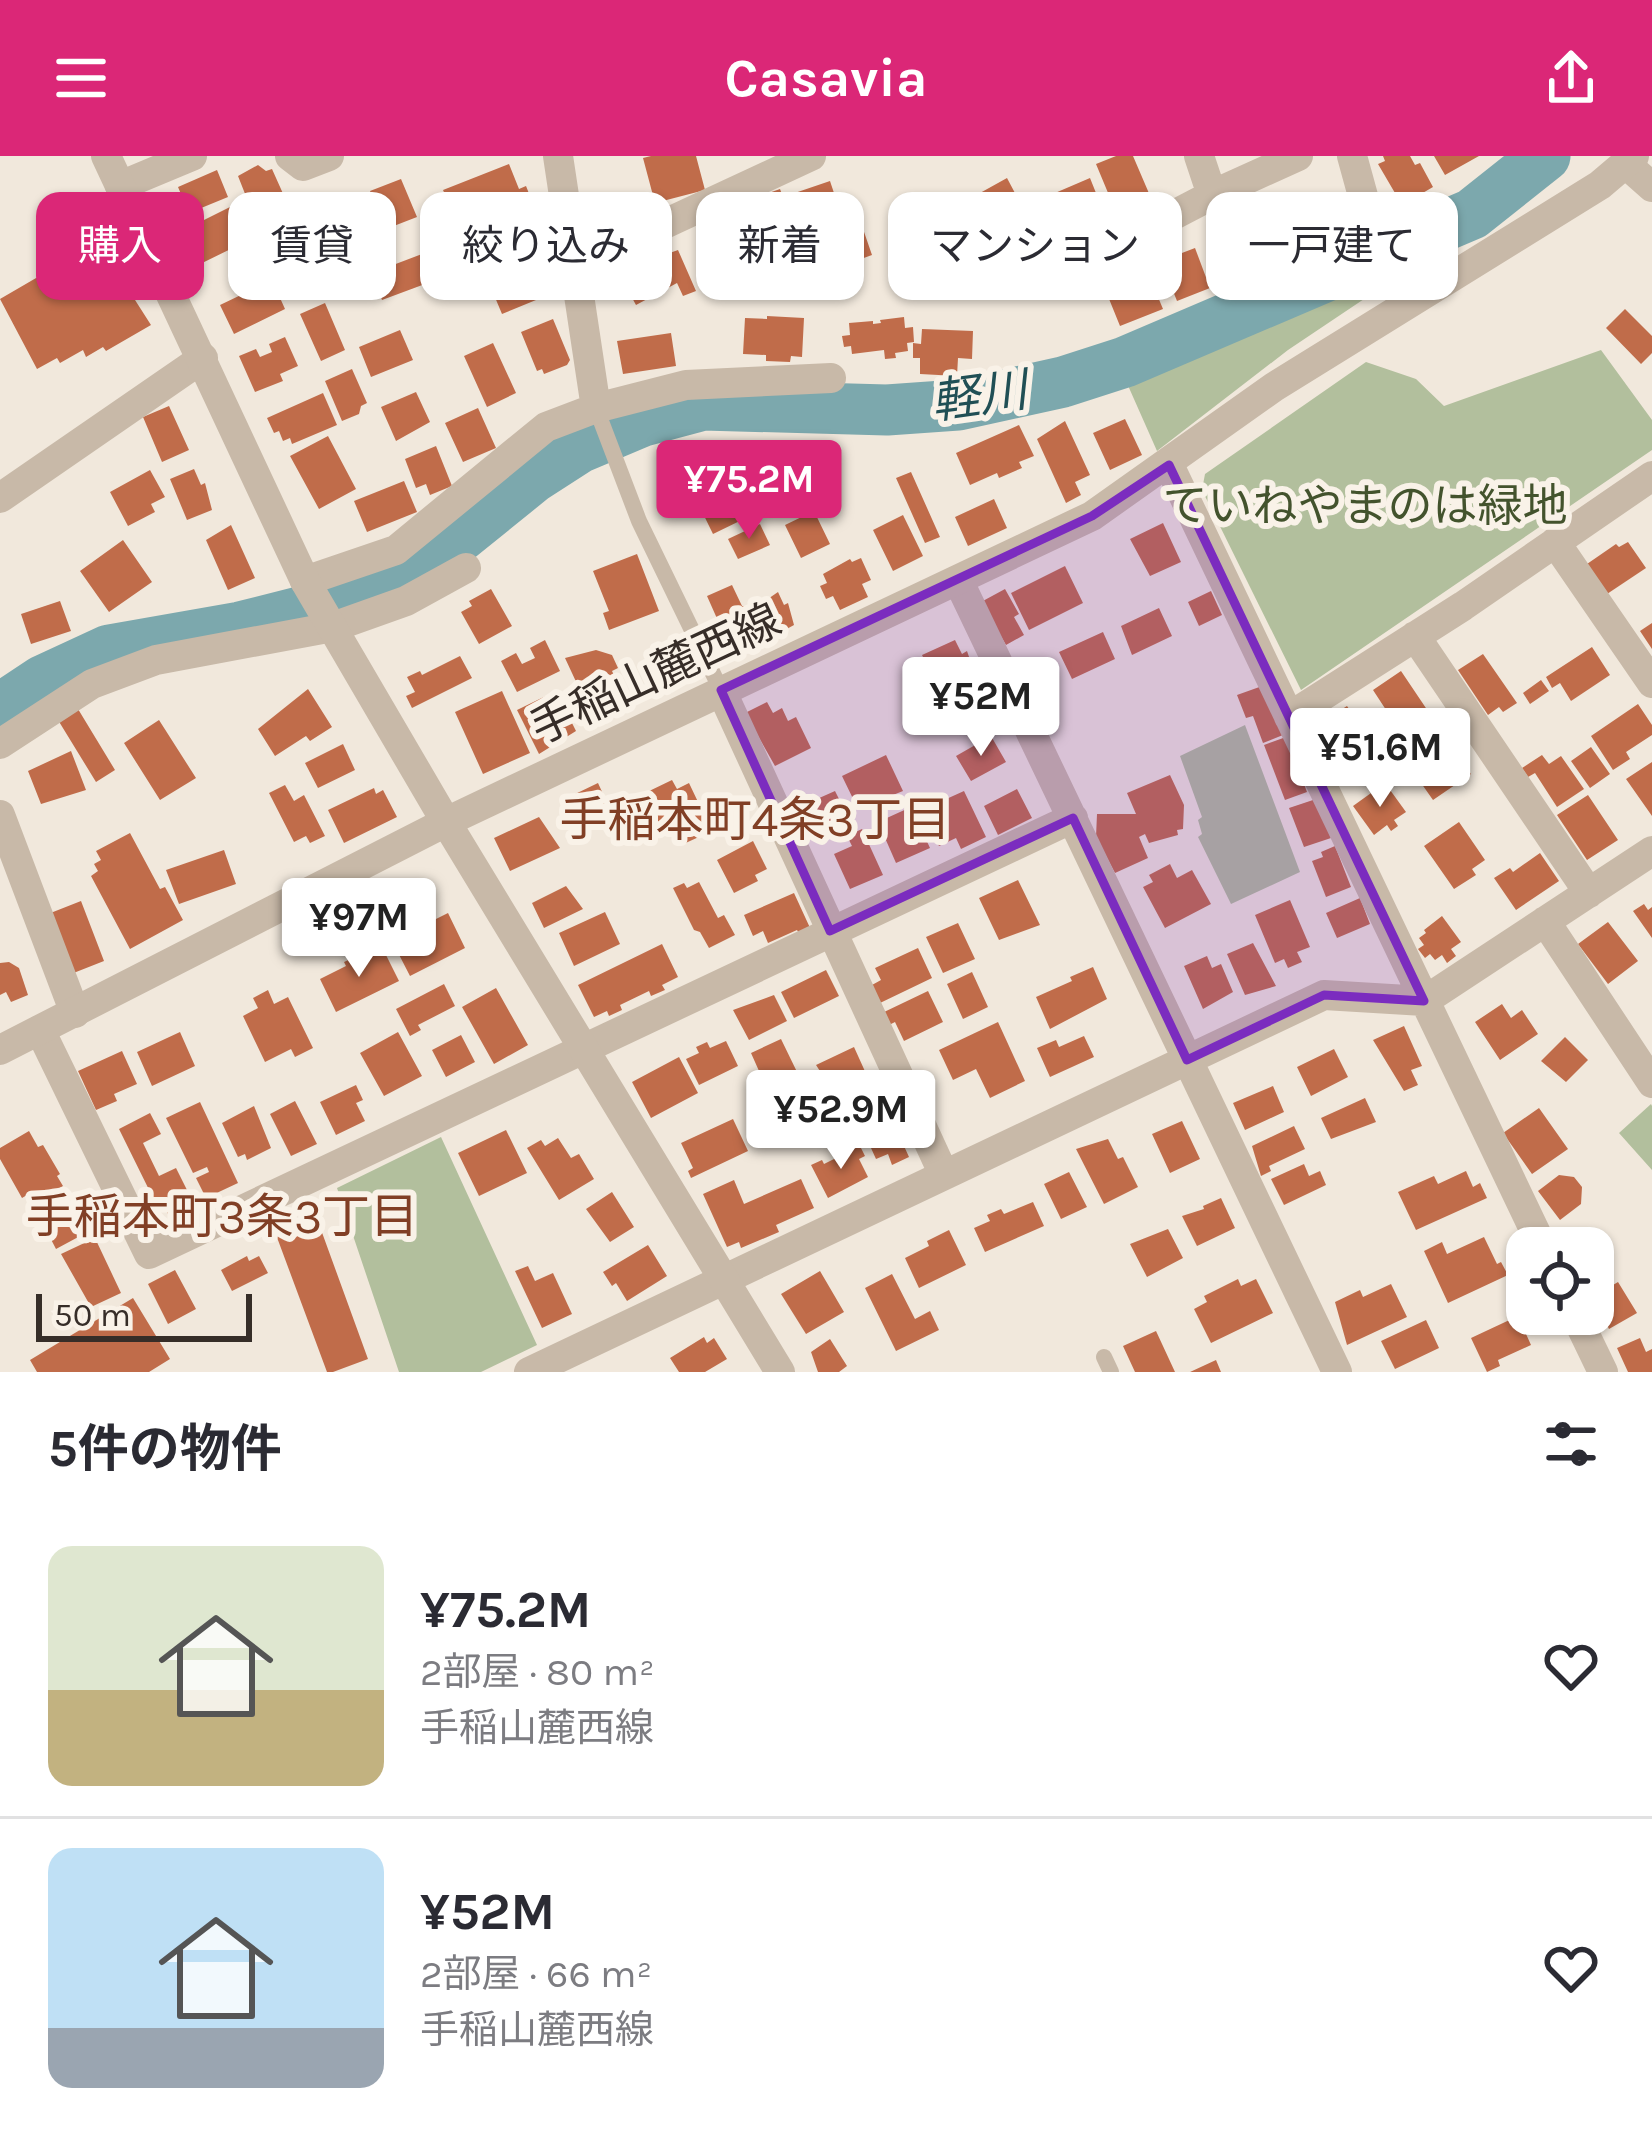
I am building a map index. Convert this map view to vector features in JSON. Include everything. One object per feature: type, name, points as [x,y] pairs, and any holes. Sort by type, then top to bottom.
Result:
[{"type":"street","points":[[106,156],[305,581],[446,823],[780,1372]]},
{"type":"street","points":[[120,186],[192,156]]},
{"type":"street","points":[[290,156],[303,166],[328,156]]},
{"type":"street","points":[[558,156],[563,192]]},
{"type":"street","points":[[672,221],[811,156]]},
{"type":"street","points":[[1199,156],[1211,192]]},
{"type":"street","points":[[1219,192],[1298,156]]},
{"type":"street","points":[[1352,156],[1366,207],[1410,301]]},
{"type":"street","points":[[1630,160],[1652,187]]},
{"type":"street","name":"手稲山麓西線","points":[[0,1050],[446,823],[1092,516],[1274,387],[1600,185],[1630,160]]},
{"type":"street","points":[[579,300],[598,417]]},
{"type":"street","points":[[0,498],[203,358]]},
{"type":"street","points":[[305,581],[396,550],[546,427],[598,417],[686,385],[831,378]]},
{"type":"street","points":[[1168,465],[1533,1227]]},
{"type":"street","points":[[1289,717],[1652,476]]},
{"type":"street","points":[[1555,542],[1652,682]]},
{"type":"street","points":[[0,744],[92,684],[156,660],[333,628],[406,601],[466,568]]},
{"type":"street","points":[[959,582],[1337,1372]]},
{"type":"street","points":[[1415,636],[1589,892]]},
{"type":"street","points":[[722,690],[944,1175]]},
{"type":"street","points":[[0,815],[75,1012]]},
{"type":"street","points":[[40,1030],[148,1254],[1073,818]]},
{"type":"street","points":[[529,1372],[1324,995],[1424,1001],[1652,851]]},
{"type":"street","points":[[1545,921],[1642,1047],[1652,1083]]},
{"type":"street","points":[[1585,1335],[1603,1372]]},
{"type":"lane","points":[[598,417],[639,521],[722,690]]},
{"type":"highlighted area","points":[[1169,465],[1424,1001],[1324,995],[1187,1060],[1073,818],[830,931],[721,690],[1092,516]]},
{"type":"green space","points":[[1313,300],[1363,300],[1288,350],[1157,451],[1126,381]]},
{"type":"green space","name":"ていねやまのは緑地","points":[[1601,350],[1652,420],[1652,450],[1301,690],[1202,490],[1205,474],[1366,362],[1416,379],[1444,406]]},
{"type":"green space","points":[[1245,725],[1300,872],[1231,904],[1198,837],[1202,817],[1180,756]]},
{"type":"green space","points":[[1652,1106],[1652,1170],[1619,1133]]},
{"type":"green space","points":[[441,1137],[537,1345],[481,1372],[399,1372],[337,1188]]},
{"type":"building","points":[[696,156],[705,190],[672,199],[672,192],[652,192],[643,158]]},
{"type":"building","points":[[1133,156],[1148,192],[1108,192],[1096,164]]},
{"type":"building","points":[[1383,156],[1410,156],[1415,165],[1420,163],[1433,187],[1424,192],[1394,192],[1378,164],[1385,161]]},
{"type":"building","points":[[1434,156],[1479,156],[1445,175]]},
{"type":"building","points":[[509,164],[519,189],[526,186],[528,192],[444,192]]},
{"type":"building","points":[[258,165],[272,169],[282,192],[244,192],[238,176]]},
{"type":"building","points":[[217,170],[228,197],[204,207],[204,192],[180,192],[178,187]]},
{"type":"building","points":[[1007,178],[1014,192],[982,192]]},
{"type":"building","points":[[1090,178],[1096,192],[1057,192]]},
{"type":"building","points":[[401,179],[417,217],[396,225],[396,192],[370,191]]},
{"type":"building","points":[[830,181],[834,192],[798,192]]},
{"type":"building","points":[[228,208],[228,250],[204,262],[204,220]]},
{"type":"building","points":[[864,232],[872,255],[864,258]]},
{"type":"building","points":[[1195,248],[1206,290],[1182,299],[1182,253]]},
{"type":"building","points":[[678,250],[696,291],[683,296],[677,283],[672,286],[672,252]]},
{"type":"building","points":[[420,255],[420,286],[396,295],[396,264]]},
{"type":"building","points":[[36,278],[36,300],[135,300],[151,325],[106,351],[103,347],[86,357],[83,350],[37,369],[0,299]]},
{"type":"building","points":[[230,300],[281,300],[285,309],[234,334],[220,305]]},
{"type":"building","points":[[496,300],[536,300],[502,314]]},
{"type":"building","points":[[1109,300],[1159,300],[1163,309],[1120,326]]},
{"type":"building","points":[[325,303],[345,350],[321,361],[300,314]]},
{"type":"building","points":[[1625,309],[1652,336],[1652,353],[1641,364],[1606,328]]},
{"type":"building","points":[[904,317],[905,328],[913,327],[914,342],[907,343],[908,351],[895,353],[896,358],[885,359],[884,350],[852,354],[851,346],[844,347],[842,336],[850,335],[849,323]]},
{"type":"building","points":[[745,318],[804,318],[802,357],[791,356],[790,362],[766,361],[766,355],[743,354]]},
{"type":"building","points":[[553,319],[570,360],[544,374],[542,369],[537,371],[521,332]]},
{"type":"building","points":[[922,329],[973,331],[972,359],[958,358],[957,376],[920,374],[913,343],[921,344]]},
{"type":"building","points":[[400,330],[413,360],[371,377],[359,347]]},
{"type":"building","points":[[671,333],[676,366],[623,374],[617,341]]},
{"type":"building","points":[[285,337],[298,366],[280,374],[283,381],[255,392],[239,356],[256,349],[260,357],[272,352],[269,344]]},
{"type":"building","points":[[493,343],[516,393],[487,407],[464,356]]},
{"type":"building","points":[[352,369],[367,403],[359,414],[342,421],[325,381]]},
{"type":"building","points":[[416,392],[430,422],[396,441],[381,407]]},
{"type":"building","points":[[323,393],[337,425],[292,444],[290,438],[283,441],[279,431],[274,433],[267,418]]},
{"type":"building","points":[[169,406],[189,450],[162,462],[143,417]]},
{"type":"building","points":[[478,408],[496,448],[463,462],[445,423]]},
{"type":"building","points":[[1125,419],[1142,455],[1110,470],[1093,433]]},
{"type":"building","points":[[1065,421],[1090,475],[1075,482],[1081,495],[1066,503],[1037,439]]},
{"type":"building","points":[[1019,425],[1034,456],[1019,462],[1022,468],[970,485],[956,453]]},
{"type":"building","points":[[328,436],[356,489],[319,509],[290,456]]},
{"type":"building","points":[[783,443],[787,451],[796,447],[810,477],[821,472],[829,490],[786,509],[761,453]]},
{"type":"building","points":[[436,446],[452,486],[430,495],[426,484],[416,488],[405,459]]},
{"type":"building","points":[[723,463],[750,516],[713,534],[687,481]]},
{"type":"building","points":[[194,469],[201,485],[205,483],[212,510],[187,520],[170,479]]},
{"type":"building","points":[[150,470],[165,497],[151,504],[155,512],[128,526],[110,492]]},
{"type":"building","points":[[911,472],[940,537],[925,543],[896,478]]},
{"type":"building","points":[[404,481],[417,512],[367,532],[354,501]]},
{"type":"building","points":[[994,499],[1007,528],[968,546],[955,517]]},
{"type":"building","points":[[814,511],[830,544],[801,558],[785,525]]},
{"type":"building","points":[[903,515],[923,556],[893,571],[873,530]]},
{"type":"building","points":[[1163,523],[1181,562],[1150,576],[1130,539]]},
{"type":"building","points":[[760,524],[770,545],[738,559],[728,539]]},
{"type":"building","points":[[231,525],[255,578],[228,590],[206,540]]},
{"type":"building","points":[[123,540],[152,582],[109,612],[80,571]]},
{"type":"building","points":[[1628,542],[1646,568],[1607,594],[1587,564],[1616,544]]},
{"type":"building","points":[[637,554],[659,611],[609,630],[603,613],[609,611],[593,571]]},
{"type":"building","points":[[861,558],[871,580],[862,584],[868,597],[840,610],[833,596],[826,599],[820,586],[827,583],[823,574]]},
{"type":"building","points":[[1065,566],[1083,603],[1029,630],[1011,593]]},
{"type":"building","points":[[732,585],[742,606],[752,610],[778,592],[784,605],[788,603],[794,625],[750,649],[746,641],[735,637],[727,641],[707,596]]},
{"type":"building","points":[[491,589],[512,626],[479,644],[461,612],[472,606],[469,601]]},
{"type":"building","points":[[1005,589],[1024,635],[1006,645],[981,602]]},
{"type":"building","points":[[1211,591],[1222,615],[1199,626],[1188,602]]},
{"type":"building","points":[[60,601],[71,631],[31,644],[21,614]]},
{"type":"building","points":[[1159,608],[1172,636],[1132,655],[1121,626]]},
{"type":"building","points":[[1652,623],[1652,649],[1640,631]]},
{"type":"building","points":[[1103,632],[1115,659],[1072,679],[1059,652]]},
{"type":"building","points":[[545,640],[560,671],[517,692],[501,661],[516,653],[522,664],[535,658],[530,648]]},
{"type":"building","points":[[955,640],[962,654],[967,651],[980,689],[946,705],[922,655]]},
{"type":"building","points":[[1592,647],[1610,675],[1571,701],[1560,683],[1552,688],[1546,677]]},
{"type":"building","points":[[596,650],[612,655],[619,686],[585,701],[565,658]]},
{"type":"building","points":[[1483,654],[1517,703],[1503,712],[1499,707],[1488,715],[1458,670]]},
{"type":"building","points":[[460,656],[472,678],[412,708],[406,696],[415,692],[407,677],[420,671],[422,675]]},
{"type":"building","points":[[1401,671],[1436,723],[1407,742],[1373,690]]},
{"type":"building","points":[[1541,680],[1549,691],[1530,704],[1523,693]]},
{"type":"building","points":[[1265,685],[1283,735],[1263,743],[1253,716],[1246,718],[1237,695]]},
{"type":"building","points":[[308,689],[332,727],[310,741],[306,736],[275,756],[258,729]]},
{"type":"building","points":[[502,691],[530,753],[483,774],[455,712]]},
{"type":"building","points":[[556,691],[576,731],[539,754],[517,710]]},
{"type":"building","points":[[767,702],[773,713],[782,708],[788,721],[796,717],[811,748],[775,766],[745,713]]},
{"type":"building","points":[[1638,704],[1652,725],[1652,735],[1626,752],[1630,759],[1613,770],[1591,736]]},
{"type":"building","points":[[1347,706],[1366,734],[1336,754],[1317,725]]},
{"type":"building","points":[[78,709],[115,770],[96,782],[58,720]]},
{"type":"building","points":[[159,720],[196,778],[160,800],[124,743]]},
{"type":"building","points":[[991,736],[1006,762],[971,781],[956,756]]},
{"type":"building","points":[[1286,737],[1307,792],[1285,800],[1264,745]]},
{"type":"building","points":[[343,744],[355,770],[318,788],[305,763]]},
{"type":"building","points":[[1452,747],[1471,774],[1433,800],[1414,773]]},
{"type":"building","points":[[1591,747],[1610,774],[1590,788],[1571,761]]},
{"type":"building","points":[[71,751],[86,790],[41,804],[28,771]]},
{"type":"building","points":[[886,755],[903,791],[858,809],[842,776]]},
{"type":"building","points":[[1542,755],[1549,764],[1561,756],[1584,789],[1557,807],[1535,773],[1528,777],[1522,768]]},
{"type":"building","points":[[1652,762],[1652,816],[1626,779]]},
{"type":"building","points":[[1170,775],[1184,805],[1183,829],[1177,830],[1178,835],[1149,843],[1145,834],[1139,837],[1148,858],[1115,873],[1096,837],[1097,814],[1136,814],[1127,793]]},
{"type":"building","points":[[672,780],[677,789],[689,783],[708,823],[698,828],[701,836],[679,846],[669,824],[660,828],[643,794]]},
{"type":"building","points":[[598,783],[614,818],[587,831],[571,796]]},
{"type":"building","points":[[1385,783],[1406,812],[1394,820],[1398,826],[1391,831],[1387,825],[1374,835],[1353,806]]},
{"type":"building","points":[[285,785],[294,801],[304,795],[325,836],[310,843],[306,836],[294,842],[269,793]]},
{"type":"building","points":[[374,788],[376,794],[383,790],[397,817],[344,843],[328,810]]},
{"type":"building","points":[[1017,789],[1032,818],[998,835],[984,806]]},
{"type":"building","points":[[835,791],[847,815],[810,831],[798,799],[805,795],[808,803]]},
{"type":"building","points":[[964,791],[986,837],[961,849],[956,838],[939,846],[922,810]]},
{"type":"building","points":[[1588,795],[1618,840],[1587,860],[1557,815]]},
{"type":"building","points":[[1316,799],[1331,838],[1304,847],[1289,808]]},
{"type":"building","points":[[911,807],[930,848],[896,863],[878,822]]},
{"type":"building","points":[[539,817],[560,848],[510,871],[494,838]]},
{"type":"building","points":[[1459,822],[1485,860],[1472,869],[1476,875],[1454,889],[1424,846]]},
{"type":"building","points":[[862,829],[883,875],[850,889],[834,854],[852,846],[847,836]]},
{"type":"building","points":[[130,833],[183,920],[130,949],[91,876],[98,871],[94,864],[101,860],[96,851]]},
{"type":"building","points":[[753,841],[767,869],[755,875],[758,881],[734,893],[717,860]]},
{"type":"building","points":[[1335,846],[1351,887],[1326,897],[1312,861]]},
{"type":"building","points":[[224,850],[236,884],[179,904],[166,870]]},
{"type":"building","points":[[1540,853],[1559,881],[1516,910],[1494,878],[1510,868],[1513,872]]},
{"type":"building","points":[[1170,864],[1177,878],[1192,870],[1211,904],[1165,928],[1143,887],[1153,882],[1149,875]]},
{"type":"building","points":[[1018,880],[1040,925],[999,940],[979,898]]},
{"type":"building","points":[[699,882],[718,918],[724,915],[735,935],[709,948],[694,930],[673,888]]},
{"type":"building","points":[[566,886],[583,909],[544,928],[532,903]]},
{"type":"building","points":[[794,893],[811,930],[800,935],[797,930],[768,943],[763,931],[753,936],[744,915]]},
{"type":"building","points":[[1360,898],[1370,924],[1337,938],[1326,913]]},
{"type":"building","points":[[1290,900],[1310,947],[1297,952],[1302,962],[1288,968],[1284,959],[1275,963],[1255,915]]},
{"type":"building","points":[[81,901],[104,961],[71,974],[48,914]]},
{"type":"building","points":[[1644,904],[1648,910],[1652,907],[1652,938],[1633,911]]},
{"type":"building","points":[[605,912],[620,944],[574,966],[559,933]]},
{"type":"building","points":[[448,913],[465,948],[410,976],[392,941]]},
{"type":"building","points":[[1442,916],[1461,942],[1451,949],[1456,956],[1447,963],[1442,955],[1435,960],[1430,954],[1425,958],[1418,949],[1424,945],[1419,938],[1424,930]]},
{"type":"building","points":[[1608,922],[1638,961],[1608,984],[1578,944]]},
{"type":"building","points":[[958,923],[975,959],[943,973],[926,937]]},
{"type":"building","points":[[1253,943],[1276,986],[1245,995],[1227,954]]},
{"type":"building","points":[[662,944],[678,977],[662,985],[665,990],[651,996],[649,991],[620,1005],[622,1010],[594,1017],[578,985]]},
{"type":"building","points":[[918,948],[932,978],[880,1003],[872,985],[881,980],[875,968]]},
{"type":"building","points":[[383,949],[399,981],[336,1012],[320,979],[346,966],[344,962],[355,957],[357,962]]},
{"type":"building","points":[[1207,956],[1212,968],[1221,964],[1233,992],[1203,1009],[1184,966]]},
{"type":"building","points":[[0,963],[19,968],[28,995],[11,1002],[6,992],[0,995]]},
{"type":"building","points":[[1093,967],[1107,999],[1050,1029],[1036,997]]},
{"type":"building","points":[[826,970],[839,996],[794,1018],[781,992]]},
{"type":"building","points":[[972,972],[988,1007],[963,1019],[947,984]]},
{"type":"building","points":[[444,984],[455,1006],[418,1025],[421,1030],[410,1036],[396,1009]]},
{"type":"building","points":[[496,988],[528,1045],[494,1064],[462,1007]]},
{"type":"building","points":[[268,990],[274,1004],[288,997],[313,1048],[295,1057],[291,1049],[265,1062],[243,1016],[258,1008],[253,998]]},
{"type":"building","points":[[928,991],[943,1022],[904,1041],[895,1022],[889,1025],[882,1013]]},
{"type":"building","points":[[774,995],[787,1021],[749,1040],[733,1010]]},
{"type":"building","points":[[1502,1004],[1511,1018],[1522,1010],[1538,1034],[1500,1060],[1475,1022]]},
{"type":"building","points":[[998,1022],[1025,1081],[990,1098],[976,1069],[953,1080],[939,1050]]},
{"type":"building","points":[[1404,1026],[1422,1066],[1411,1070],[1418,1085],[1404,1091],[1373,1040]]},
{"type":"building","points":[[180,1032],[195,1066],[152,1086],[137,1052]]},
{"type":"building","points":[[398,1032],[422,1076],[384,1096],[360,1053]]},
{"type":"building","points":[[461,1035],[475,1062],[446,1077],[432,1050]]},
{"type":"building","points":[[1084,1036],[1094,1057],[1050,1077],[1037,1048],[1056,1040],[1059,1047]]},
{"type":"building","points":[[1565,1037],[1588,1060],[1566,1082],[1541,1061]]},
{"type":"building","points":[[781,1039],[798,1074],[767,1089],[751,1053]]},
{"type":"building","points":[[726,1041],[738,1066],[699,1085],[686,1059],[707,1042],[710,1048]]},
{"type":"building","points":[[854,1047],[868,1078],[833,1091],[816,1065]]},
{"type":"building","points":[[1334,1049],[1348,1077],[1311,1096],[1297,1067]]},
{"type":"building","points":[[122,1051],[137,1084],[114,1094],[117,1101],[96,1110],[78,1071]]},
{"type":"building","points":[[679,1057],[698,1093],[651,1118],[632,1082]]},
{"type":"building","points":[[806,1082],[824,1120],[794,1135],[787,1122],[782,1124],[770,1100]]},
{"type":"building","points":[[356,1085],[363,1100],[356,1103],[365,1121],[336,1135],[320,1102]]},
{"type":"building","points":[[1273,1086],[1284,1112],[1245,1130],[1233,1103]]},
{"type":"building","points":[[1365,1098],[1376,1122],[1331,1139],[1321,1118]]},
{"type":"building","points":[[295,1101],[317,1144],[291,1156],[270,1114]]},
{"type":"building","points":[[200,1102],[238,1183],[206,1198],[196,1178],[209,1172],[207,1167],[193,1173],[166,1118]]},
{"type":"building","points":[[884,1102],[909,1157],[892,1165],[888,1154],[876,1159],[856,1115]]},
{"type":"building","points":[[254,1106],[271,1148],[247,1160],[245,1154],[238,1157],[222,1123]]},
{"type":"building","points":[[1539,1108],[1568,1149],[1532,1174],[1503,1133]]},
{"type":"building","points":[[150,1113],[161,1134],[143,1143],[159,1176],[176,1168],[194,1204],[169,1216],[166,1210],[160,1212],[119,1129]]},
{"type":"building","points":[[733,1119],[748,1151],[691,1178],[688,1171],[693,1168],[681,1143]]},
{"type":"building","points":[[1182,1121],[1200,1159],[1170,1173],[1152,1134]]},
{"type":"building","points":[[1294,1126],[1305,1149],[1269,1166],[1271,1171],[1261,1176],[1252,1146]]},
{"type":"building","points":[[506,1130],[527,1173],[479,1196],[458,1153]]},
{"type":"building","points":[[29,1131],[38,1147],[43,1145],[63,1186],[32,1203],[27,1195],[22,1198],[0,1159],[0,1148]]},
{"type":"building","points":[[558,1138],[571,1158],[579,1154],[594,1179],[559,1200],[527,1148],[541,1140],[545,1146]]},
{"type":"building","points":[[1108,1139],[1138,1187],[1104,1204],[1076,1149]]},
{"type":"building","points":[[860,1146],[865,1156],[859,1159],[868,1177],[828,1198],[811,1165],[822,1160],[824,1164]]},
{"type":"building","points":[[1304,1164],[1309,1176],[1320,1171],[1326,1185],[1284,1205],[1271,1179]]},
{"type":"building","points":[[1466,1171],[1473,1187],[1480,1183],[1487,1198],[1416,1230],[1398,1192],[1434,1176],[1438,1184]]},
{"type":"building","points":[[1069,1172],[1087,1207],[1061,1219],[1044,1184]]},
{"type":"building","points":[[1559,1175],[1574,1177],[1582,1187],[1581,1204],[1560,1220],[1538,1191]]},
{"type":"building","points":[[801,1179],[814,1208],[776,1225],[779,1232],[741,1248],[739,1242],[727,1247],[703,1194],[734,1180],[744,1204]]},
{"type":"building","points":[[612,1192],[634,1227],[610,1242],[586,1209]]},
{"type":"building","points":[[1221,1198],[1235,1228],[1197,1246],[1182,1216]]},
{"type":"building","points":[[81,1201],[95,1228],[56,1249],[42,1222]]},
{"type":"building","points":[[1033,1202],[1044,1226],[985,1252],[974,1228],[990,1221],[987,1215],[1001,1209],[1004,1214]]},
{"type":"building","points":[[316,1216],[368,1359],[333,1372],[327,1372],[275,1232]]},
{"type":"building","points":[[1168,1229],[1183,1258],[1147,1277],[1130,1244]]},
{"type":"building","points":[[949,1230],[966,1265],[919,1288],[905,1258]]},
{"type":"building","points":[[1484,1237],[1506,1276],[1448,1303],[1424,1251],[1442,1242],[1447,1254]]},
{"type":"building","points":[[95,1238],[121,1293],[91,1307],[61,1254]]},
{"type":"building","points":[[648,1245],[667,1276],[627,1301],[603,1272]]},
{"type":"building","points":[[247,1256],[249,1261],[259,1256],[268,1273],[232,1291],[221,1270]]},
{"type":"building","points":[[528,1266],[535,1281],[553,1273],[572,1314],[542,1328],[515,1271]]},
{"type":"building","points":[[175,1270],[196,1309],[168,1324],[148,1284]]},
{"type":"building","points":[[820,1271],[844,1312],[806,1334],[781,1294]]},
{"type":"building","points":[[892,1274],[915,1319],[930,1311],[939,1330],[896,1351],[865,1288]]},
{"type":"building","points":[[1238,1279],[1241,1286],[1256,1279],[1273,1313],[1211,1343],[1194,1309],[1207,1302],[1204,1296]]},
{"type":"building","points":[[1618,1282],[1637,1313],[1614,1326],[1614,1284]]},
{"type":"building","points":[[1391,1284],[1407,1317],[1347,1345],[1335,1302],[1360,1290],[1363,1297]]},
{"type":"building","points":[[133,1298],[170,1359],[149,1372],[37,1372],[30,1360]]},
{"type":"building","points":[[1426,1320],[1439,1348],[1395,1369],[1381,1341]]},
{"type":"building","points":[[1506,1322],[1506,1335],[1527,1335],[1531,1345],[1498,1360],[1500,1366],[1487,1372],[1471,1338]]},
{"type":"building","points":[[1156,1331],[1175,1372],[1135,1372],[1123,1346]]},
{"type":"building","points":[[704,1337],[707,1343],[714,1338],[727,1359],[705,1372],[679,1372],[670,1358]]},
{"type":"building","points":[[1640,1338],[1646,1352],[1652,1349],[1652,1372],[1628,1372],[1617,1348]]},
{"type":"building","points":[[830,1339],[847,1366],[839,1372],[818,1372],[811,1352]]},
{"type":"building","points":[[1216,1360],[1221,1372],[1190,1372]]},
{"type":"waterway","name":"軽川","points":[[0,709],[42,681],[109,650],[240,627],[331,604],[390,581],[435,557],[534,477],[579,448],[643,421],[703,405],[887,410],[958,405],[1063,382],[1125,362],[1472,214],[1545,156]]},
{"type":"district","name":"手稲本町4条3丁目","points":[[755,819]]},
{"type":"district","name":"手稲本町3条3丁目","points":[[222,1216]]}]
